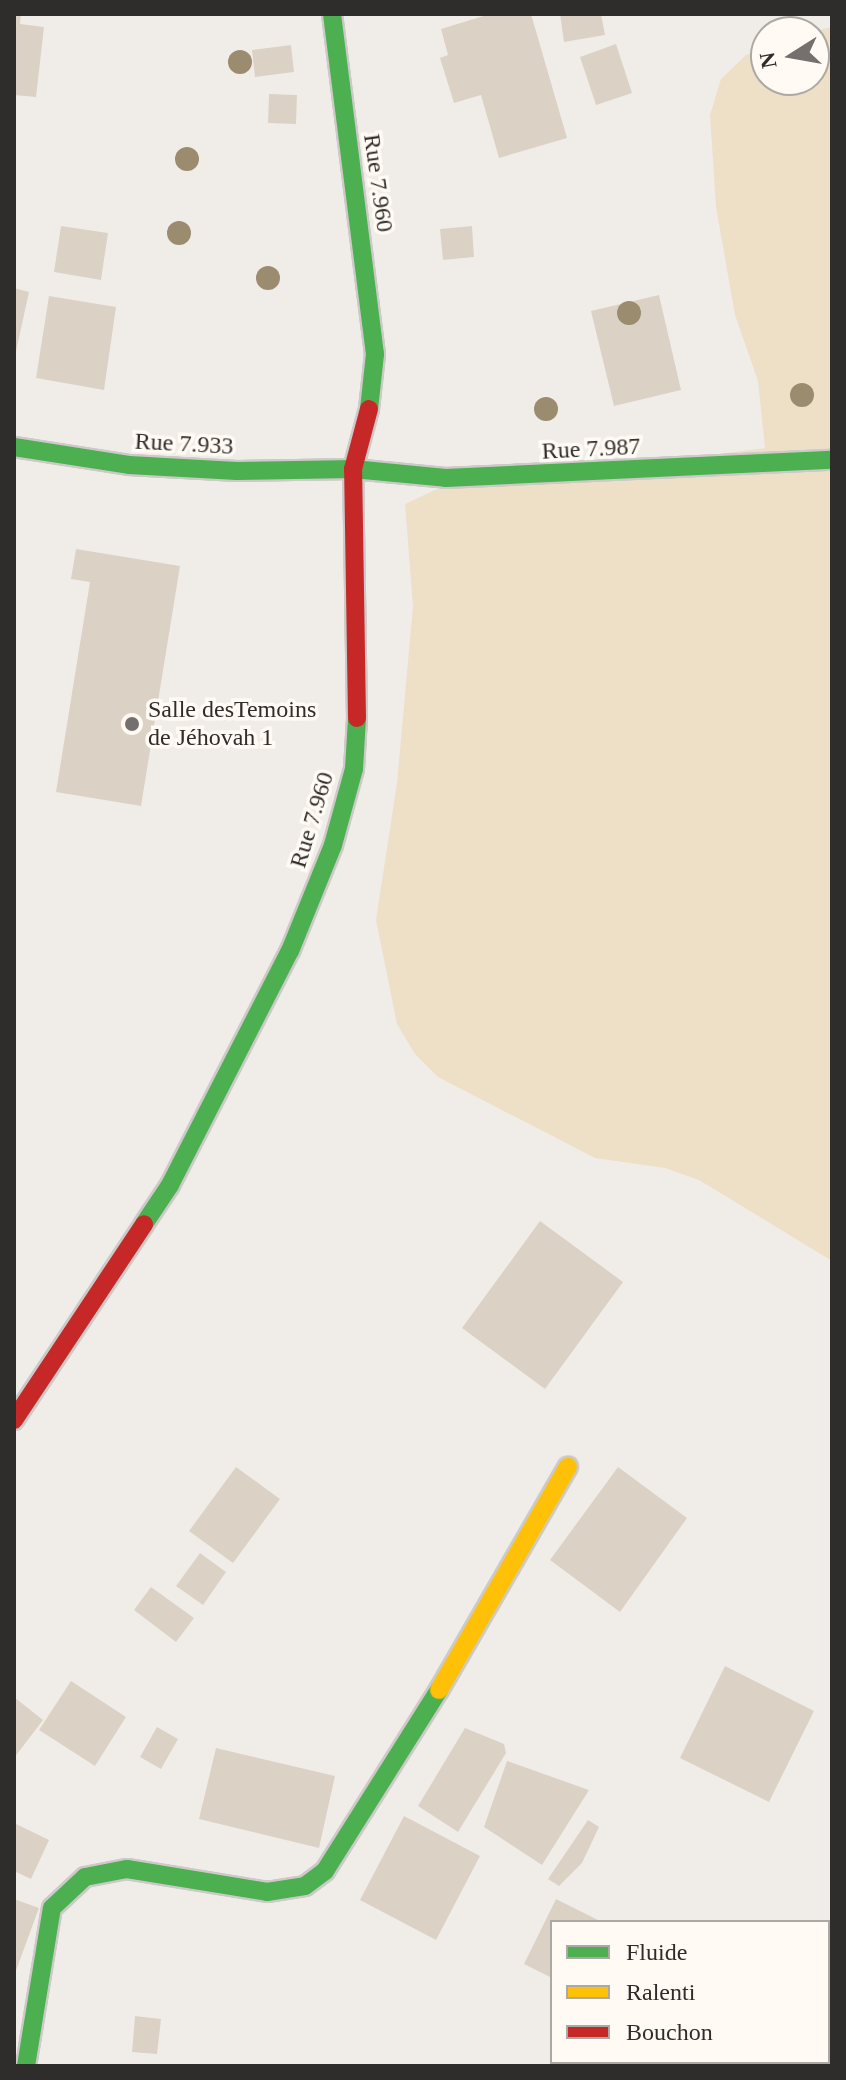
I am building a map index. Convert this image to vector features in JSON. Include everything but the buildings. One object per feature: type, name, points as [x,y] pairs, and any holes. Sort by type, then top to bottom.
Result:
[{"type":"street","name":"Rue 7.960","points":[[14,1420],[170,1185],[290,951],[333,845],[354,769],[358,704],[353,469],[369,408],[375,354],[332,14]]},
{"type":"street","name":"Rue 7.933","points":[[14,447],[129,465],[237,471],[353,469]]},
{"type":"street","name":"Rue 7.987","points":[[353,469],[446,478],[525,477],[832,460]]},
{"type":"street","points":[[26,2066],[52,1908],[85,1877],[127,1869],[267,1892],[305,1886],[325,1871],[415,1731],[568,1467]]},
{"type":"shaded area","points":[[830,27],[832,1261],[699,1180],[665,1168],[595,1158],[438,1077],[415,1054],[397,1024],[376,920],[397,783],[413,606],[405,504],[437,489],[765,448],[758,381],[735,315],[716,207],[710,115],[721,79],[750,53],[750,96],[830,96]]},
{"type":"traffic: fast","points":[[332,14],[375,354],[369,409]]},
{"type":"traffic: fast","points":[[14,447],[129,465],[237,471],[353,469],[446,478],[832,460]]},
{"type":"traffic: fast","points":[[144,1224],[170,1185],[290,951],[333,845],[354,769],[357,718]]},
{"type":"traffic: fast","points":[[26,2066],[52,1908],[85,1877],[127,1869],[267,1892],[305,1886],[325,1871],[439,1690]]},
{"type":"traffic: slow","points":[[439,1690],[568,1467]]},
{"type":"traffic: jam","points":[[357,718],[353,469],[369,409]]},
{"type":"traffic: jam","points":[[14,1420],[144,1224]]},
{"type":"place","name":"Salle desTemoins de Jéhovah 1","points":[[132,724]]}]
